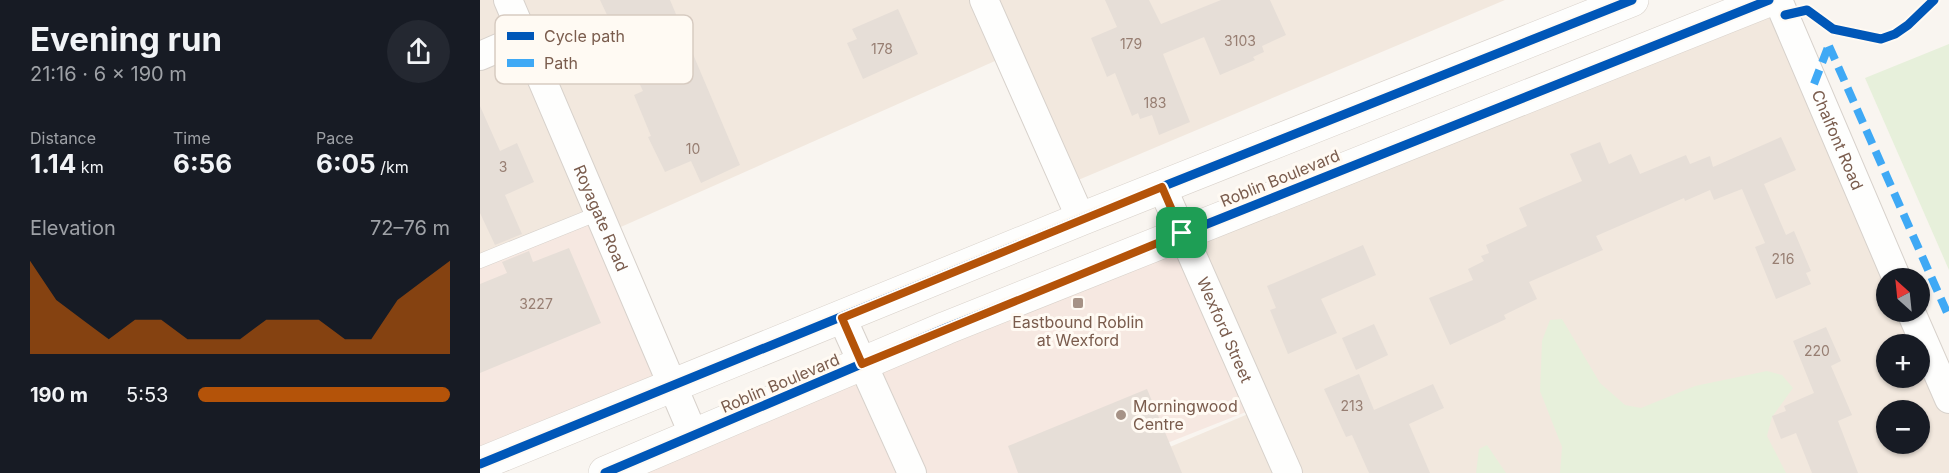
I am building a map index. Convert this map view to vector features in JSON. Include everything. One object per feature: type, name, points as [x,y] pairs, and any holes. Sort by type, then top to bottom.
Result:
[{"type":"main road","points":[[487,466],[673,386],[1081,219],[1632,0]]},
{"type":"main road","name":"Roblin Boulevard","points":[[605,473],[862,364],[1182,233],[1769,0]]},
{"type":"street","name":"Royagate Road","points":[[508,0],[514,15]]},
{"type":"street","points":[[984,0],[1081,219]]},
{"type":"street","name":"Chalfont Road","points":[[1779,0],[1892,268]]},
{"type":"street","points":[[480,56],[495,50]]},
{"type":"street","name":"Royagate Road","points":[[544,84],[694,436]]},
{"type":"street","name":"Wexford Street","points":[[1162,187],[1288,473]]},
{"type":"street","points":[[842,318],[912,473]]},
{"type":"street","points":[[1915,322],[1949,399]]},
{"type":"lane","points":[[480,261],[599,213]]},
{"type":"shaded area","points":[[480,0],[1505,0],[1064,186],[1004,57],[614,230],[480,260]]},
{"type":"shaded area","points":[[1769,0],[1882,268],[1876,268],[1876,322],[1918,322],[1924,334],[1876,334],[1876,388],[1930,388],[1930,349],[1949,393],[1949,473],[1108,473],[1260,409],[1182,233]]},
{"type":"shaded area","points":[[595,221],[664,382],[480,455],[480,267]]},
{"type":"shaded area","points":[[1177,245],[1251,410],[1091,473],[616,473]]},
{"type":"green space","points":[[1949,44],[1949,270],[1865,78]]},
{"type":"green space","points":[[1562,319],[1600,383],[1625,405],[1641,408],[1695,386],[1767,371],[1782,375],[1793,388],[1772,417],[1767,436],[1786,473],[1560,473],[1562,447],[1540,391],[1542,341],[1550,320]]},
{"type":"green space","points":[[1487,445],[1506,473],[1476,473],[1479,449]]},
{"type":"building","points":[[600,0],[670,0],[676,15],[607,15]]},
{"type":"building","points":[[1105,0],[1149,0],[1161,24],[1221,0],[1270,0],[1286,35],[1262,46],[1264,52],[1253,57],[1255,60],[1220,75],[1204,37],[1163,54],[1190,122],[1159,135],[1152,115],[1140,119],[1138,113],[1132,116],[1115,73],[1107,77],[1091,38],[1117,27]]},
{"type":"building","points":[[898,9],[918,54],[863,79],[847,43],[857,39],[852,29]]},
{"type":"building","points":[[693,54],[740,165],[701,183],[691,161],[665,172],[648,137],[651,136],[634,95],[643,91],[640,84],[693,84]]},
{"type":"building","points":[[480,106],[500,151],[517,143],[534,182],[505,195],[522,234],[495,245],[480,213]]},
{"type":"building","points":[[1781,137],[1796,170],[1764,184],[1786,235],[1794,231],[1811,271],[1806,273],[1811,284],[1776,299],[1755,247],[1765,243],[1742,189],[1714,200],[1710,190],[1685,201],[1684,198],[1596,236],[1603,250],[1529,282],[1537,299],[1504,315],[1506,319],[1450,345],[1429,298],[1473,280],[1468,269],[1484,261],[1481,256],[1489,253],[1486,245],[1527,226],[1519,208],[1582,181],[1570,154],[1600,142],[1609,164],[1631,154],[1640,174],[1686,155],[1690,164],[1710,156],[1713,167]]},
{"type":"building","points":[[1363,245],[1376,275],[1321,299],[1337,333],[1288,354],[1270,310],[1276,308],[1267,286]]},
{"type":"building","points":[[569,248],[601,323],[480,373],[480,284],[507,273],[502,262],[529,251],[533,262]]},
{"type":"building","points":[[1374,324],[1388,355],[1356,370],[1342,338]]},
{"type":"building","points":[[1826,327],[1841,361],[1831,366],[1852,415],[1838,421],[1858,473],[1812,473],[1796,433],[1781,439],[1772,416],[1786,411],[1784,406],[1814,393],[1793,341]]},
{"type":"building","points":[[1359,374],[1374,410],[1433,384],[1444,408],[1409,424],[1430,473],[1369,473],[1352,435],[1346,437],[1324,389]]},
{"type":"building","name":"Morningwood Centre","points":[[1147,389],[1182,473],[1018,473],[1008,446]]},
{"type":"marked path","points":[[1814,84],[1830,42]]},
{"type":"marked path","points":[[1829,46],[1949,317]]},
{"type":"cycle path","points":[[480,464],[1081,219],[1632,0]]},
{"type":"cycle path","points":[[605,473],[946,328],[1769,0]]},
{"type":"cycle path","points":[[1785,15],[1807,10],[1833,29],[1881,39],[1895,34],[1908,25],[1934,0]]},
{"type":"place","name":"Eastbound Roblin at Wexford","points":[[1078,303]]},
{"type":"place","name":"Morningwood Centre","points":[[1121,415]]},
{"type":"route","points":[[1162,187],[1182,233],[862,364],[842,318],[1162,187]]}]
